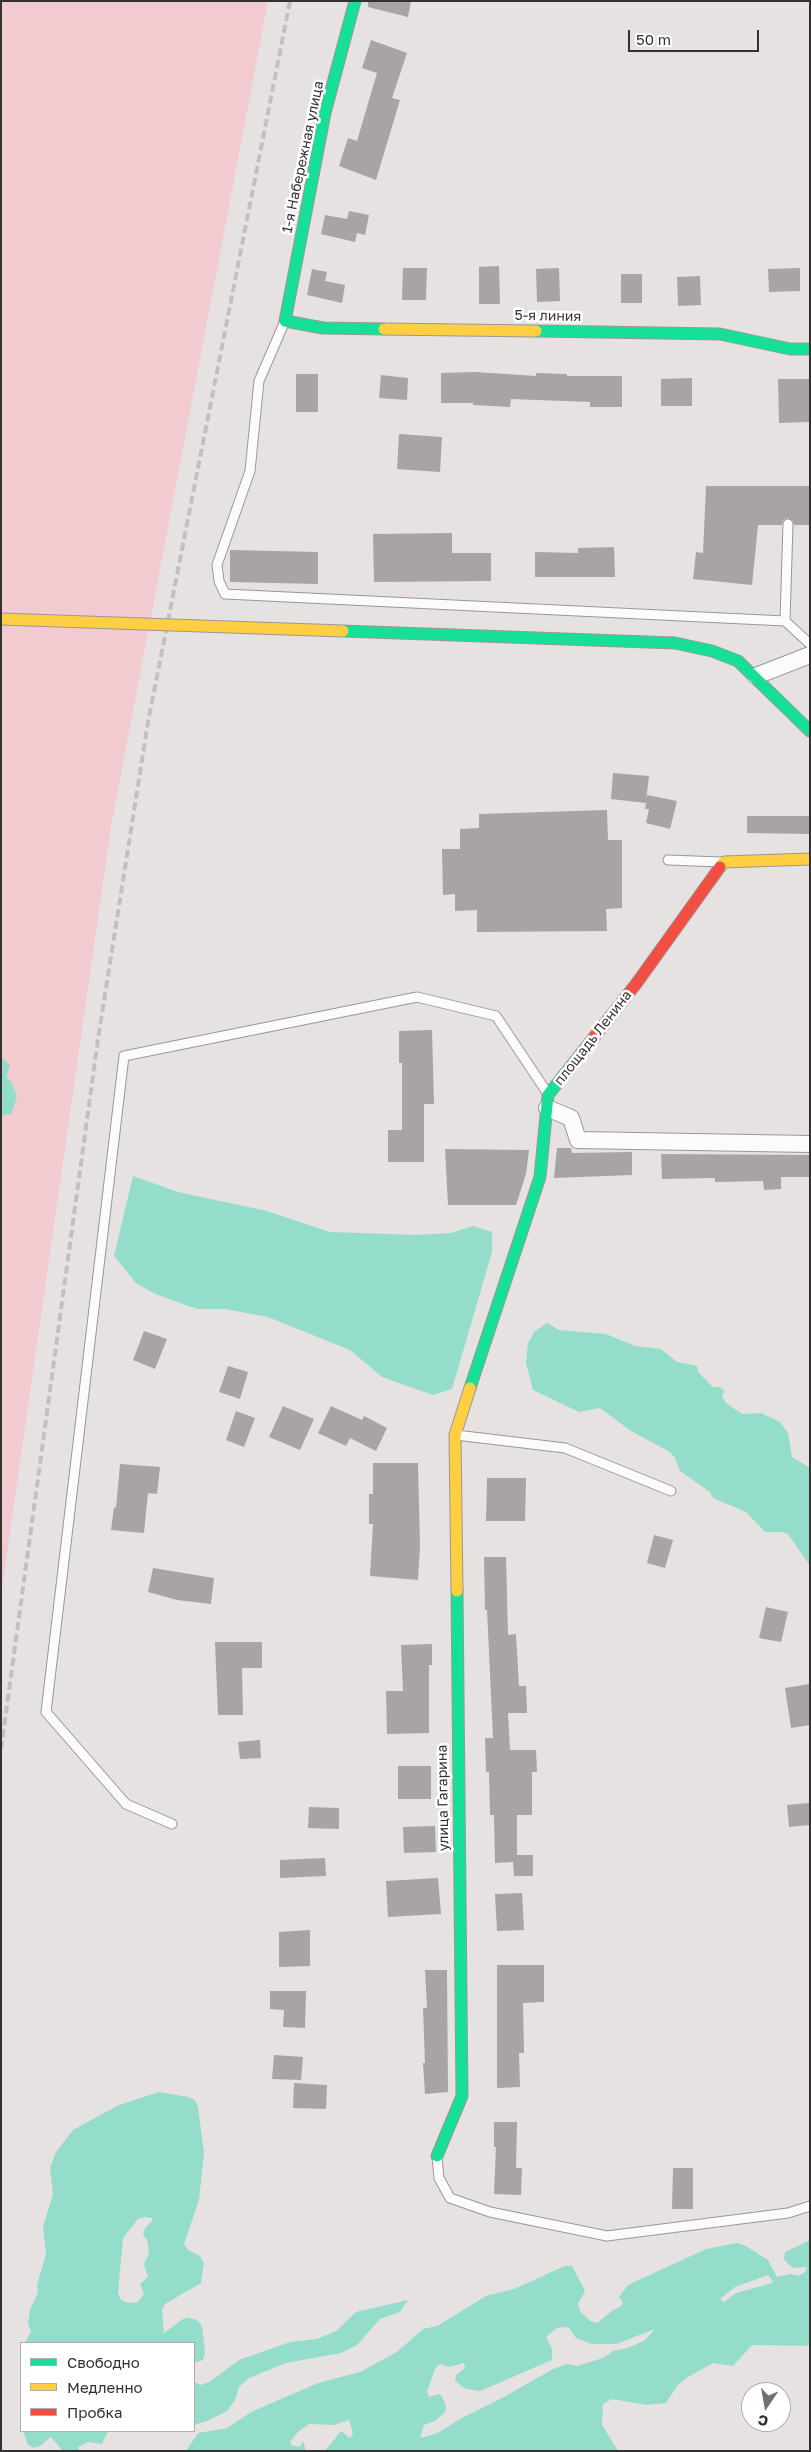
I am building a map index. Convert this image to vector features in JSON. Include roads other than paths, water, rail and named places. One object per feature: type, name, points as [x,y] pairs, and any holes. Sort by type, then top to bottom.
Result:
[{"type":"street","name":"1-я Набережная улица","points":[[285,320],[325,113],[355,1]]},
{"type":"street","name":"5-я линия","points":[[285,320],[323,328],[720,334],[790,349],[810,349]]},
{"type":"street","points":[[1,619],[675,643],[712,650],[738,661],[756,676],[810,731]]},
{"type":"street","points":[[756,676],[810,655]]},
{"type":"street","points":[[724,862],[810,859]]},
{"type":"street","name":"площадь Ленина","points":[[548,1101],[724,862]]},
{"type":"street","points":[[548,1101],[571,1118],[578,1140],[810,1144]]},
{"type":"street","name":"улица Гагарина","points":[[437,2156],[462,2096],[455,1435],[540,1177],[548,1101]]},
{"type":"lane","points":[[285,320],[259,381],[250,471],[217,565],[224,594],[785,620],[810,644]]},
{"type":"lane","points":[[785,620],[788,524]]},
{"type":"lane","points":[[668,860],[724,862]]},
{"type":"lane","points":[[172,1824],[126,1804],[46,1712],[124,1056],[417,997],[496,1016],[548,1101]]},
{"type":"lane","points":[[455,1435],[565,1448],[671,1490]]},
{"type":"lane","points":[[437,2156],[439,2178],[450,2198],[490,2212],[607,2236],[788,2213],[810,2206]]},
{"type":"railway","points":[[1,1749],[98,1039],[148,722],[290,1]]}]
